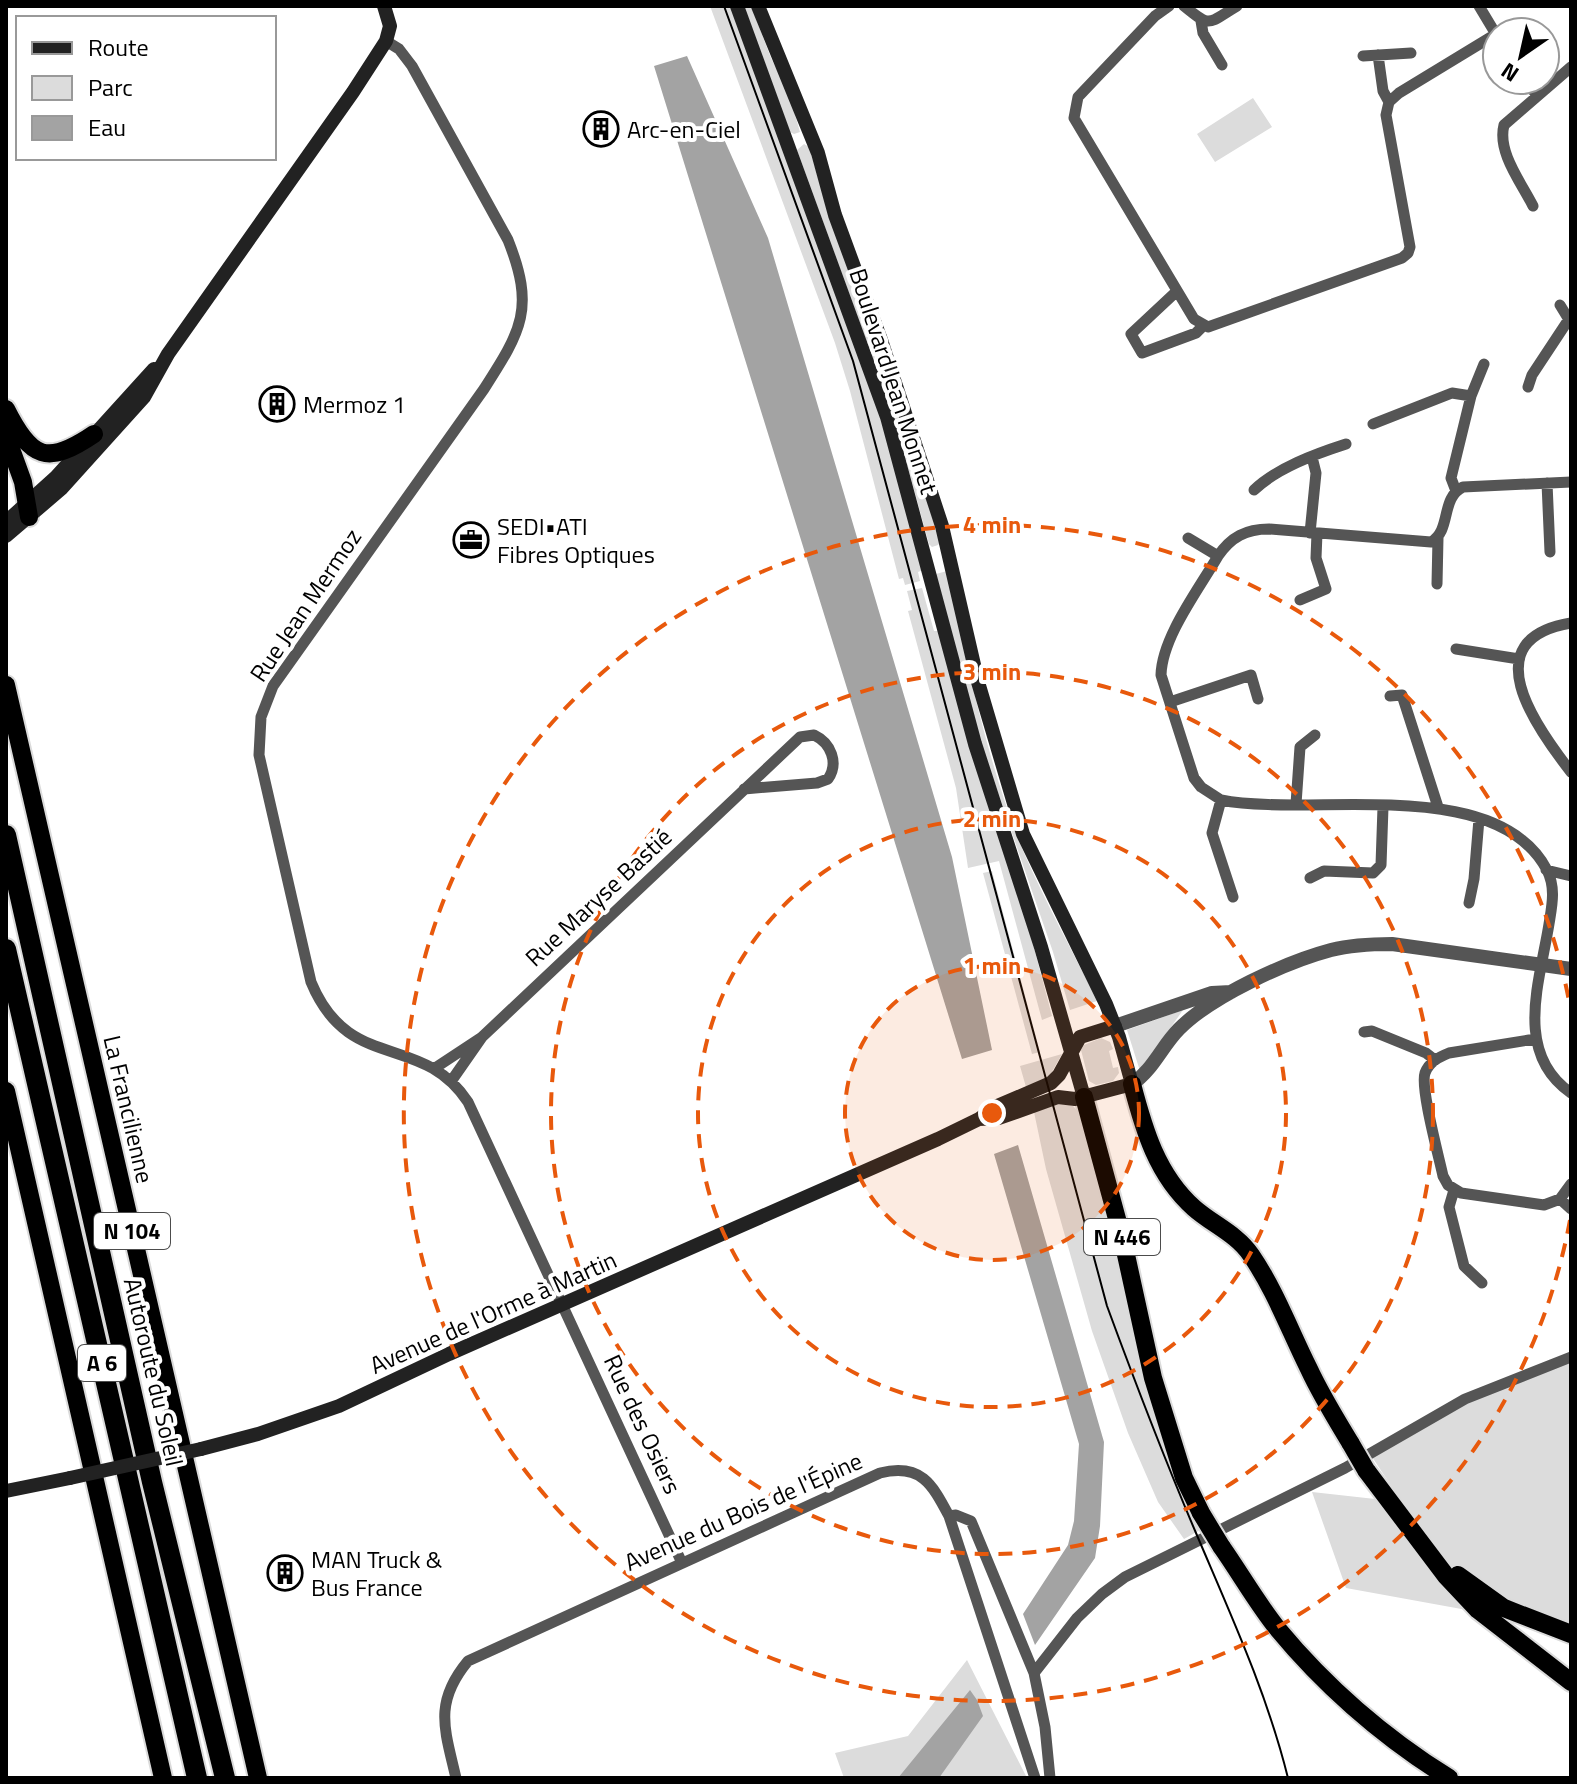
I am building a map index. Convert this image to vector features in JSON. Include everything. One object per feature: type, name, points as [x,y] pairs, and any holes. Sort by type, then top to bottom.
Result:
[{"type":"highway","points":[[6,409],[24,440],[41,452],[66,452],[94,434]]},
{"type":"highway","points":[[6,435],[23,482],[28,511]]},
{"type":"highway","name":"La Francilienne","points":[[6,685],[258,1778]]},
{"type":"highway","name":"Autoroute du Soleil","points":[[6,835],[152,1482],[225,1778]]},
{"type":"highway","name":"Autoroute du Soleil","points":[[6,949],[197,1778]]},
{"type":"highway","name":"N 446","points":[[1132,1084],[1146,1137],[1166,1175],[1194,1208],[1249,1251],[1328,1407],[1366,1470],[1446,1576],[1478,1610],[1571,1682]]},
{"type":"highway","points":[[6,1091],[163,1778]]},
{"type":"highway","name":"N 446","points":[[1084,1097],[1123,1241],[1153,1378],[1184,1478],[1201,1513],[1276,1626],[1315,1669],[1386,1733],[1449,1778]]},
{"type":"highway","points":[[1433,1557],[1504,1608],[1571,1634]]},
{"type":"highway","points":[[1386,1733],[1396,1753],[1425,1778]]},
{"type":"main road","points":[[6,522],[61,489],[144,397],[168,354],[386,41],[390,26],[384,6]]},
{"type":"main road","name":"Boulevard Jean Monnet","points":[[737,6],[887,417],[975,744],[1041,947],[1084,1097]]},
{"type":"main road","points":[[758,6],[818,153],[835,215],[881,340],[942,526],[978,682],[1023,834],[1115,1026],[1132,1084]]},
{"type":"main road","points":[[6,536],[168,354]]},
{"type":"main road","points":[[1071,1049],[1080,1037],[1115,1026]]},
{"type":"main road","name":"Avenue de l'Orme à Martin","points":[[6,1491],[201,1449],[258,1434],[339,1406],[449,1354],[979,1119],[995,1107],[1051,1083],[1059,1075],[1071,1049]]},
{"type":"main road","name":"Avenue de l'Orme à Martin","points":[[979,1119],[999,1118],[1058,1097],[1084,1097],[1132,1084]]},
{"type":"street","points":[[1169,6],[1155,16],[1091,82],[1078,97],[1074,111],[1079,128],[1194,319],[1208,327],[1402,258],[1408,253],[1410,247],[1386,115],[1389,102],[1481,44]]},
{"type":"street","points":[[1184,6],[1201,21],[1203,33],[1222,65]]},
{"type":"street","points":[[1201,21],[1212,20],[1237,6]]},
{"type":"street","name":"Rue Jean Mermoz","points":[[386,41],[399,49],[412,66],[508,240],[519,267],[524,296],[521,318],[514,337],[484,389],[273,686],[261,717],[259,755],[311,982],[318,999],[328,1014],[353,1037],[424,1062],[452,1080],[479,1121],[564,1305]]},
{"type":"street","points":[[1363,56],[1411,53]]},
{"type":"street","points":[[1378,55],[1383,91],[1389,102]]},
{"type":"street","points":[[1533,206],[1501,137],[1504,125],[1537,96]]},
{"type":"street","points":[[1177,291],[1131,334],[1142,353],[1196,333],[1203,326]]},
{"type":"street","points":[[1528,387],[1532,375],[1570,321],[1560,305]]},
{"type":"street","points":[[1456,491],[1451,478],[1471,396],[1484,364]]},
{"type":"street","points":[[1373,424],[1452,393],[1471,396]]},
{"type":"street","points":[[1254,490],[1266,479],[1346,444]]},
{"type":"street","points":[[1300,600],[1326,589],[1316,558],[1313,533],[1316,473],[1312,457]]},
{"type":"street","points":[[1571,482],[1472,486],[1456,491],[1449,505],[1444,530],[1431,542],[1269,529],[1245,531],[1226,545],[1218,556],[1164,653],[1161,675],[1194,778],[1201,787],[1221,800],[1438,807],[1479,819],[1521,838],[1546,870],[1553,894],[1534,1007],[1535,1039],[1547,1067],[1571,1093]]},
{"type":"street","points":[[1547,483],[1550,552]]},
{"type":"street","points":[[1188,538],[1218,556]]},
{"type":"street","points":[[1437,584],[1438,538]]},
{"type":"street","points":[[1571,623],[1542,630],[1533,636],[1519,659],[1518,684],[1547,738],[1571,772]]},
{"type":"street","points":[[1456,649],[1519,659]]},
{"type":"street","points":[[1170,702],[1251,675],[1258,699]]},
{"type":"street","points":[[1390,696],[1402,695],[1438,807]]},
{"type":"street","name":"Rue Maryse Bastié","points":[[435,1068],[482,1037],[744,789],[800,737],[814,735],[829,745],[834,767],[828,779],[817,783],[744,789]]},
{"type":"street","points":[[1296,804],[1300,747],[1315,735]]},
{"type":"street","points":[[1221,800],[1212,833],[1233,897]]},
{"type":"street","points":[[1310,878],[1324,871],[1373,873],[1378,870],[1383,807]]},
{"type":"street","points":[[1469,903],[1479,819]]},
{"type":"street","points":[[1546,870],[1571,879]]},
{"type":"street","points":[[1553,894],[1571,879]]},
{"type":"street","points":[[1132,1084],[1144,1076],[1177,1031],[1195,1015],[1231,992],[1330,950],[1368,944],[1424,947],[1571,969]]},
{"type":"street","points":[[1115,1026],[1212,993],[1231,992]]},
{"type":"street","points":[[1364,1032],[1372,1031],[1426,1053],[1435,1060]]},
{"type":"street","name":"Rue Maryse Bastié","points":[[452,1080],[482,1037]]},
{"type":"street","points":[[1535,1039],[1449,1053],[1435,1060],[1425,1072],[1424,1081],[1443,1176],[1454,1190],[1469,1195],[1544,1205],[1560,1199],[1571,1184]]},
{"type":"street","points":[[1454,1190],[1449,1207],[1464,1266],[1482,1283]]},
{"type":"street","points":[[1560,1199],[1571,1209]]},
{"type":"street","name":"Rue des Osiers","points":[[564,1305],[682,1563]]},
{"type":"street","points":[[1034,1673],[1077,1618],[1125,1577],[1345,1468],[1465,1399],[1571,1357]]},
{"type":"street","name":"Avenue du Bois de l'Épine","points":[[456,1778],[443,1719],[449,1689],[468,1661],[811,1503],[892,1470],[907,1470],[932,1483],[949,1516],[1035,1778]]},
{"type":"street","points":[[949,1516],[956,1515],[971,1521],[1034,1673],[1045,1727],[1050,1778]]},
{"type":"green space","points":[[710,6],[732,6],[884,423],[923,570],[918,572],[920,581],[905,585],[903,578],[899,579],[835,343]]},
{"type":"green space","points":[[744,6],[751,6],[789,94],[800,132],[790,132]]},
{"type":"green space","points":[[1253,98],[1272,127],[1215,162],[1197,134]]},
{"type":"green space","points":[[804,144],[809,147],[828,212],[900,415],[940,542],[932,547],[894,417],[797,150]]},
{"type":"green space","points":[[947,571],[980,714],[1011,819],[1032,872],[1097,1001],[1070,1010],[982,746],[936,574]]},
{"type":"green space","points":[[922,588],[934,631],[939,631],[1033,944],[1052,1016],[1042,1020],[999,861],[968,868],[956,788],[908,611],[912,610],[907,591]]},
{"type":"green space","points":[[992,871],[1040,1052],[1032,1054],[983,873]]},
{"type":"green space","points":[[1183,1010],[1140,1071],[1127,1030]]},
{"type":"green space","points":[[1101,1038],[1110,1042],[1113,1068],[1118,1067],[1119,1073],[1113,1081],[1096,1085],[1089,1081],[1081,1050],[1084,1045]]},
{"type":"green space","points":[[1062,1054],[1049,1077],[1026,1087],[1020,1066]]},
{"type":"green space","points":[[1062,1103],[1073,1106],[1079,1112],[1153,1389],[1202,1529],[1184,1539],[1158,1502],[1128,1433],[1092,1331],[1046,1169],[1034,1112]]},
{"type":"green space","points":[[1571,1354],[1571,1629],[1346,1588],[1312,1492],[1402,1502],[1370,1454],[1465,1399]]},
{"type":"green space","points":[[967,1660],[1027,1778],[844,1778],[835,1753],[908,1736]]},
{"type":"water","points":[[687,56],[768,238],[952,857],[992,1050],[962,1059],[654,66]]},
{"type":"water","points":[[1018,1145],[1104,1442],[1100,1526],[1095,1558],[1035,1645],[1023,1614],[1068,1545],[1074,1521],[1079,1444],[994,1154]]},
{"type":"water","points":[[970,1690],[983,1716],[939,1778],[898,1778]]},
{"type":"tram line","points":[[724,6],[853,361],[1107,1306],[1161,1448],[1259,1684],[1288,1778]]},
{"type":"place","name":"Arc-en-Ciel","points":[[601,129]]},
{"type":"place","name":"Mermoz 1","points":[[277,404]]},
{"type":"place","name":"SEDI•ATI Fibres Optiques","points":[[471,540]]},
{"type":"place","name":"MAN Truck & Bus France","points":[[285,1573]]}]
